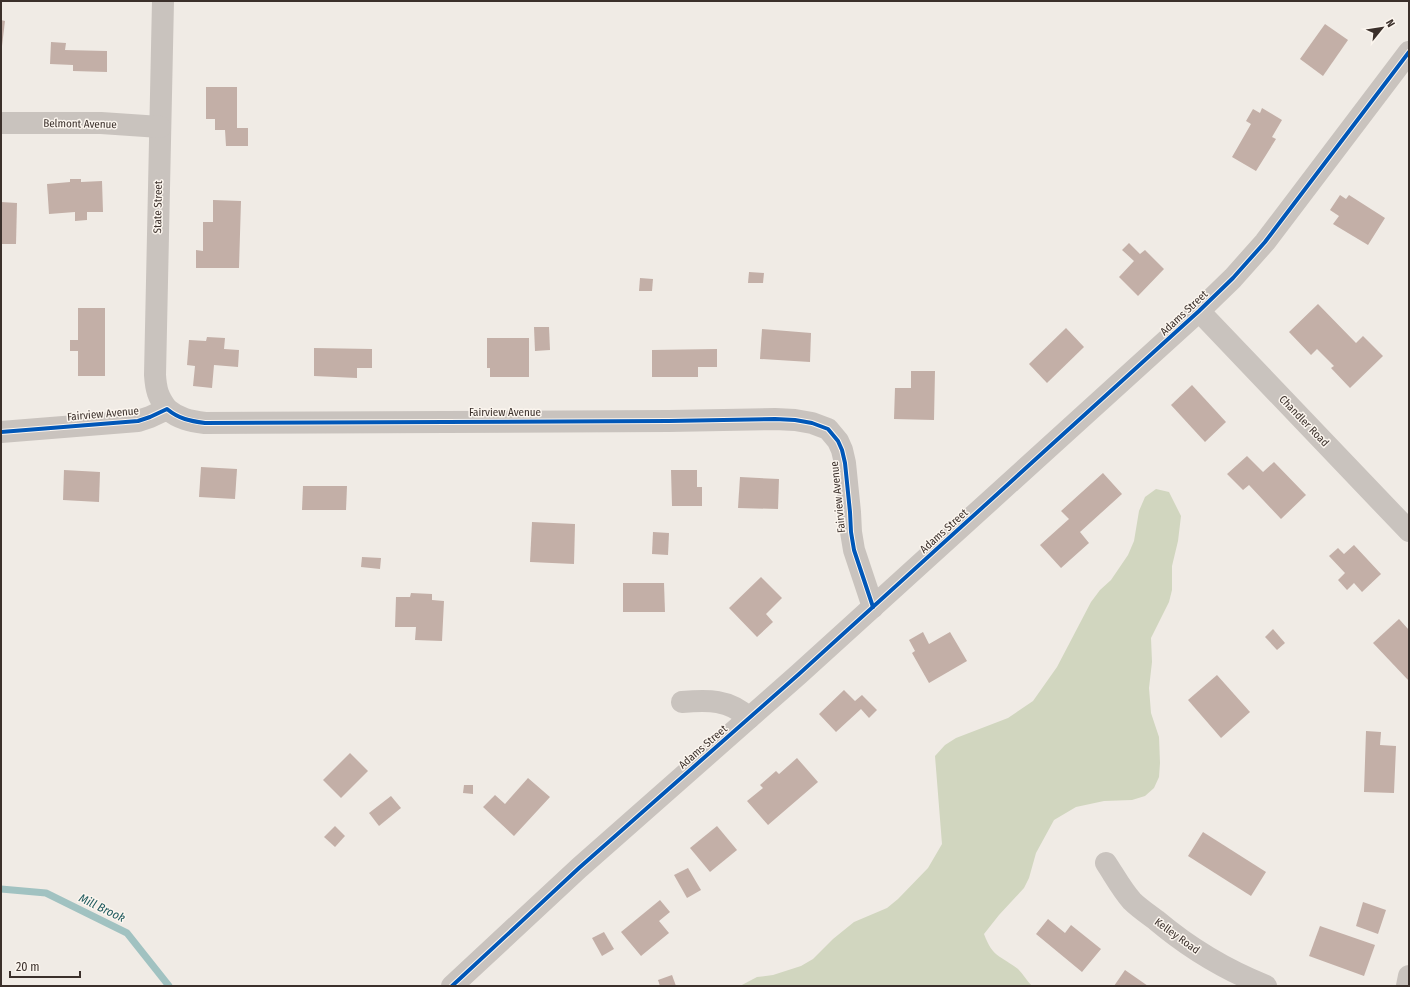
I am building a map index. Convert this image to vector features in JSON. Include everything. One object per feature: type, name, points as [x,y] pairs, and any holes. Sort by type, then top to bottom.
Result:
[{"type":"street","name":"State Street","points":[[163,1],[155,375],[156,389],[159,399],[167,409]]},
{"type":"street","name":"Adams Street","points":[[452,986],[578,868],[750,718],[1199,311],[1233,278],[1265,242],[1409,52]]},
{"type":"street","name":"Belmont Avenue","points":[[1,124],[101,122],[160,127]]},
{"type":"street","name":"Chandler Road","points":[[1199,311],[1409,531]]},
{"type":"street","name":"Fairview Avenue","points":[[1,432],[138,421],[146,419],[167,409],[175,416],[187,421],[205,423],[669,421],[775,419],[812,423],[828,429],[838,441],[842,450],[846,470],[854,550],[873,607]]},
{"type":"street","points":[[682,702],[706,700],[723,703],[735,707],[750,718]]},
{"type":"street","name":"Kelley Road","points":[[1106,862],[1131,899],[1168,930],[1197,951],[1217,963],[1239,975],[1266,986]]},
{"type":"street","points":[[1407,986],[1409,976]]},
{"type":"green space","points":[[1156,489],[1169,492],[1181,516],[1178,541],[1172,566],[1172,590],[1169,602],[1151,638],[1152,662],[1149,688],[1151,713],[1159,737],[1159,777],[1154,788],[1145,796],[1132,800],[1104,801],[1076,807],[1054,820],[1036,853],[1029,878],[1024,888],[984,934],[987,942],[994,952],[1018,969],[1032,986],[740,986],[757,977],[773,975],[801,966],[813,959],[833,939],[854,922],[887,908],[898,899],[928,868],[942,844],[935,756],[945,745],[956,738],[1008,718],[1033,701],[1057,667],[1091,602],[1100,590],[1111,580],[1128,555],[1134,541],[1139,511],[1145,497]]},
{"type":"building","points":[[1,20],[5,21],[2,46],[1,46]]},
{"type":"building","points":[[1325,24],[1348,40],[1323,76],[1300,59]]},
{"type":"building","points":[[51,42],[66,43],[65,50],[107,51],[107,72],[73,71],[73,65],[50,64]]},
{"type":"building","points":[[206,87],[237,87],[237,128],[248,128],[248,146],[226,146],[225,130],[215,130],[215,119],[206,119]]},
{"type":"building","points":[[1262,108],[1282,120],[1272,137],[1276,139],[1256,171],[1232,157],[1251,124],[1246,121],[1253,109],[1260,113]]},
{"type":"building","points":[[70,179],[81,179],[81,182],[102,181],[103,212],[87,212],[87,220],[75,221],[75,212],[49,214],[47,184],[70,182]]},
{"type":"building","points":[[1340,195],[1346,199],[1349,195],[1385,218],[1368,245],[1333,224],[1339,216],[1330,210]]},
{"type":"building","points":[[213,200],[241,201],[239,268],[196,268],[196,250],[203,251],[203,222],[213,222]]},
{"type":"building","points":[[1,202],[17,203],[16,244],[1,244]]},
{"type":"building","points":[[1129,243],[1140,254],[1145,250],[1164,269],[1138,296],[1119,277],[1134,261],[1122,250]]},
{"type":"building","points":[[749,272],[764,273],[763,283],[748,283]]},
{"type":"building","points":[[640,278],[653,279],[652,291],[639,291]]},
{"type":"building","points":[[1318,304],[1356,343],[1363,336],[1383,356],[1350,388],[1331,368],[1334,366],[1317,349],[1311,355],[1289,332]]},
{"type":"building","points":[[78,308],[105,308],[105,376],[78,376],[78,351],[70,351],[70,340],[78,340]]},
{"type":"building","points":[[534,327],[549,327],[550,350],[535,351]]},
{"type":"building","points":[[1066,328],[1084,347],[1047,383],[1029,364]]},
{"type":"building","points":[[762,329],[811,333],[810,362],[760,359]]},
{"type":"building","points":[[207,337],[225,338],[224,349],[239,350],[238,367],[214,365],[212,388],[193,386],[195,366],[187,365],[189,340],[206,341]]},
{"type":"building","points":[[487,338],[529,338],[529,377],[490,377],[490,368],[487,368]]},
{"type":"building","points":[[314,348],[372,349],[372,368],[357,368],[357,378],[314,376]]},
{"type":"building","points":[[717,349],[717,367],[698,367],[698,377],[652,377],[652,350]]},
{"type":"building","points":[[911,371],[935,371],[934,420],[894,419],[895,388],[911,388]]},
{"type":"building","points":[[1192,385],[1226,422],[1205,442],[1171,405]]},
{"type":"building","points":[[1247,456],[1263,472],[1274,462],[1306,495],[1281,519],[1249,485],[1243,490],[1227,474]]},
{"type":"building","points":[[201,467],[237,469],[235,499],[199,497]]},
{"type":"building","points":[[64,470],[100,472],[99,502],[63,500]]},
{"type":"building","points":[[671,470],[697,470],[697,487],[702,487],[702,506],[672,506]]},
{"type":"building","points":[[1103,473],[1122,494],[1080,532],[1089,543],[1061,568],[1040,545],[1069,519],[1061,511]]},
{"type":"building","points":[[740,477],[779,479],[778,509],[738,508]]},
{"type":"building","points":[[303,486],[347,486],[346,510],[302,510]]},
{"type":"building","points":[[532,522],[575,524],[574,564],[530,562]]},
{"type":"building","points":[[653,532],[669,533],[668,555],[652,554]]},
{"type":"building","points":[[1354,545],[1381,574],[1362,592],[1354,583],[1347,590],[1338,580],[1345,573],[1329,556],[1338,548],[1344,554]]},
{"type":"building","points":[[362,557],[381,558],[380,569],[361,567]]},
{"type":"building","points":[[761,577],[782,598],[766,614],[773,622],[757,637],[729,608]]},
{"type":"building","points":[[623,583],[664,583],[665,612],[623,612]]},
{"type":"building","points":[[411,593],[432,594],[432,600],[444,601],[442,641],[415,640],[416,627],[395,627],[396,597],[410,597]]},
{"type":"building","points":[[1399,619],[1409,630],[1409,681],[1373,643]]},
{"type":"building","points":[[1273,629],[1285,643],[1277,650],[1265,637]]},
{"type":"building","points":[[923,632],[929,644],[950,632],[967,661],[929,683],[912,653],[915,651],[909,640]]},
{"type":"building","points":[[1217,675],[1250,712],[1221,738],[1188,700]]},
{"type":"building","points":[[844,690],[855,701],[862,695],[877,710],[869,718],[861,709],[836,732],[819,714]]},
{"type":"building","points":[[1366,731],[1381,732],[1380,745],[1396,746],[1394,793],[1364,792]]},
{"type":"building","points":[[350,753],[368,771],[341,798],[323,780]]},
{"type":"building","points":[[797,758],[818,782],[768,825],[747,801],[763,788],[760,785],[776,771],[779,774]]},
{"type":"building","points":[[528,778],[550,797],[514,836],[483,807],[495,795],[505,804]]},
{"type":"building","points":[[464,785],[473,785],[473,794],[463,793]]},
{"type":"building","points":[[391,796],[401,808],[379,826],[369,813]]},
{"type":"building","points":[[335,826],[345,836],[335,847],[324,837]]},
{"type":"building","points":[[717,826],[737,850],[710,872],[690,848]]},
{"type":"building","points":[[1203,832],[1266,872],[1251,896],[1188,856]]},
{"type":"building","points":[[688,868],[701,890],[687,898],[674,875]]},
{"type":"building","points":[[660,900],[670,912],[659,921],[669,933],[641,956],[621,932]]},
{"type":"building","points":[[1363,902],[1386,910],[1378,934],[1356,926]]},
{"type":"building","points":[[1048,919],[1065,933],[1071,925],[1101,949],[1082,972],[1036,934]]},
{"type":"building","points":[[1320,926],[1375,945],[1364,976],[1309,956]]},
{"type":"building","points":[[604,932],[614,949],[602,956],[592,938]]},
{"type":"building","points":[[1125,970],[1148,986],[1114,986]]},
{"type":"building","points":[[672,975],[676,986],[660,986],[658,980]]},
{"type":"waterway","name":"Mill Brook","points":[[1,889],[46,893],[127,933],[169,986]]},
{"type":"cycle path","points":[[452,986],[579,868],[799,674],[1199,311],[1233,278],[1265,242],[1409,52]]},
{"type":"cycle path","points":[[1,432],[138,421],[167,409],[185,419],[205,423],[669,421],[775,419],[812,423],[828,429],[838,441],[842,450],[845,463],[854,550],[873,607]]}]
